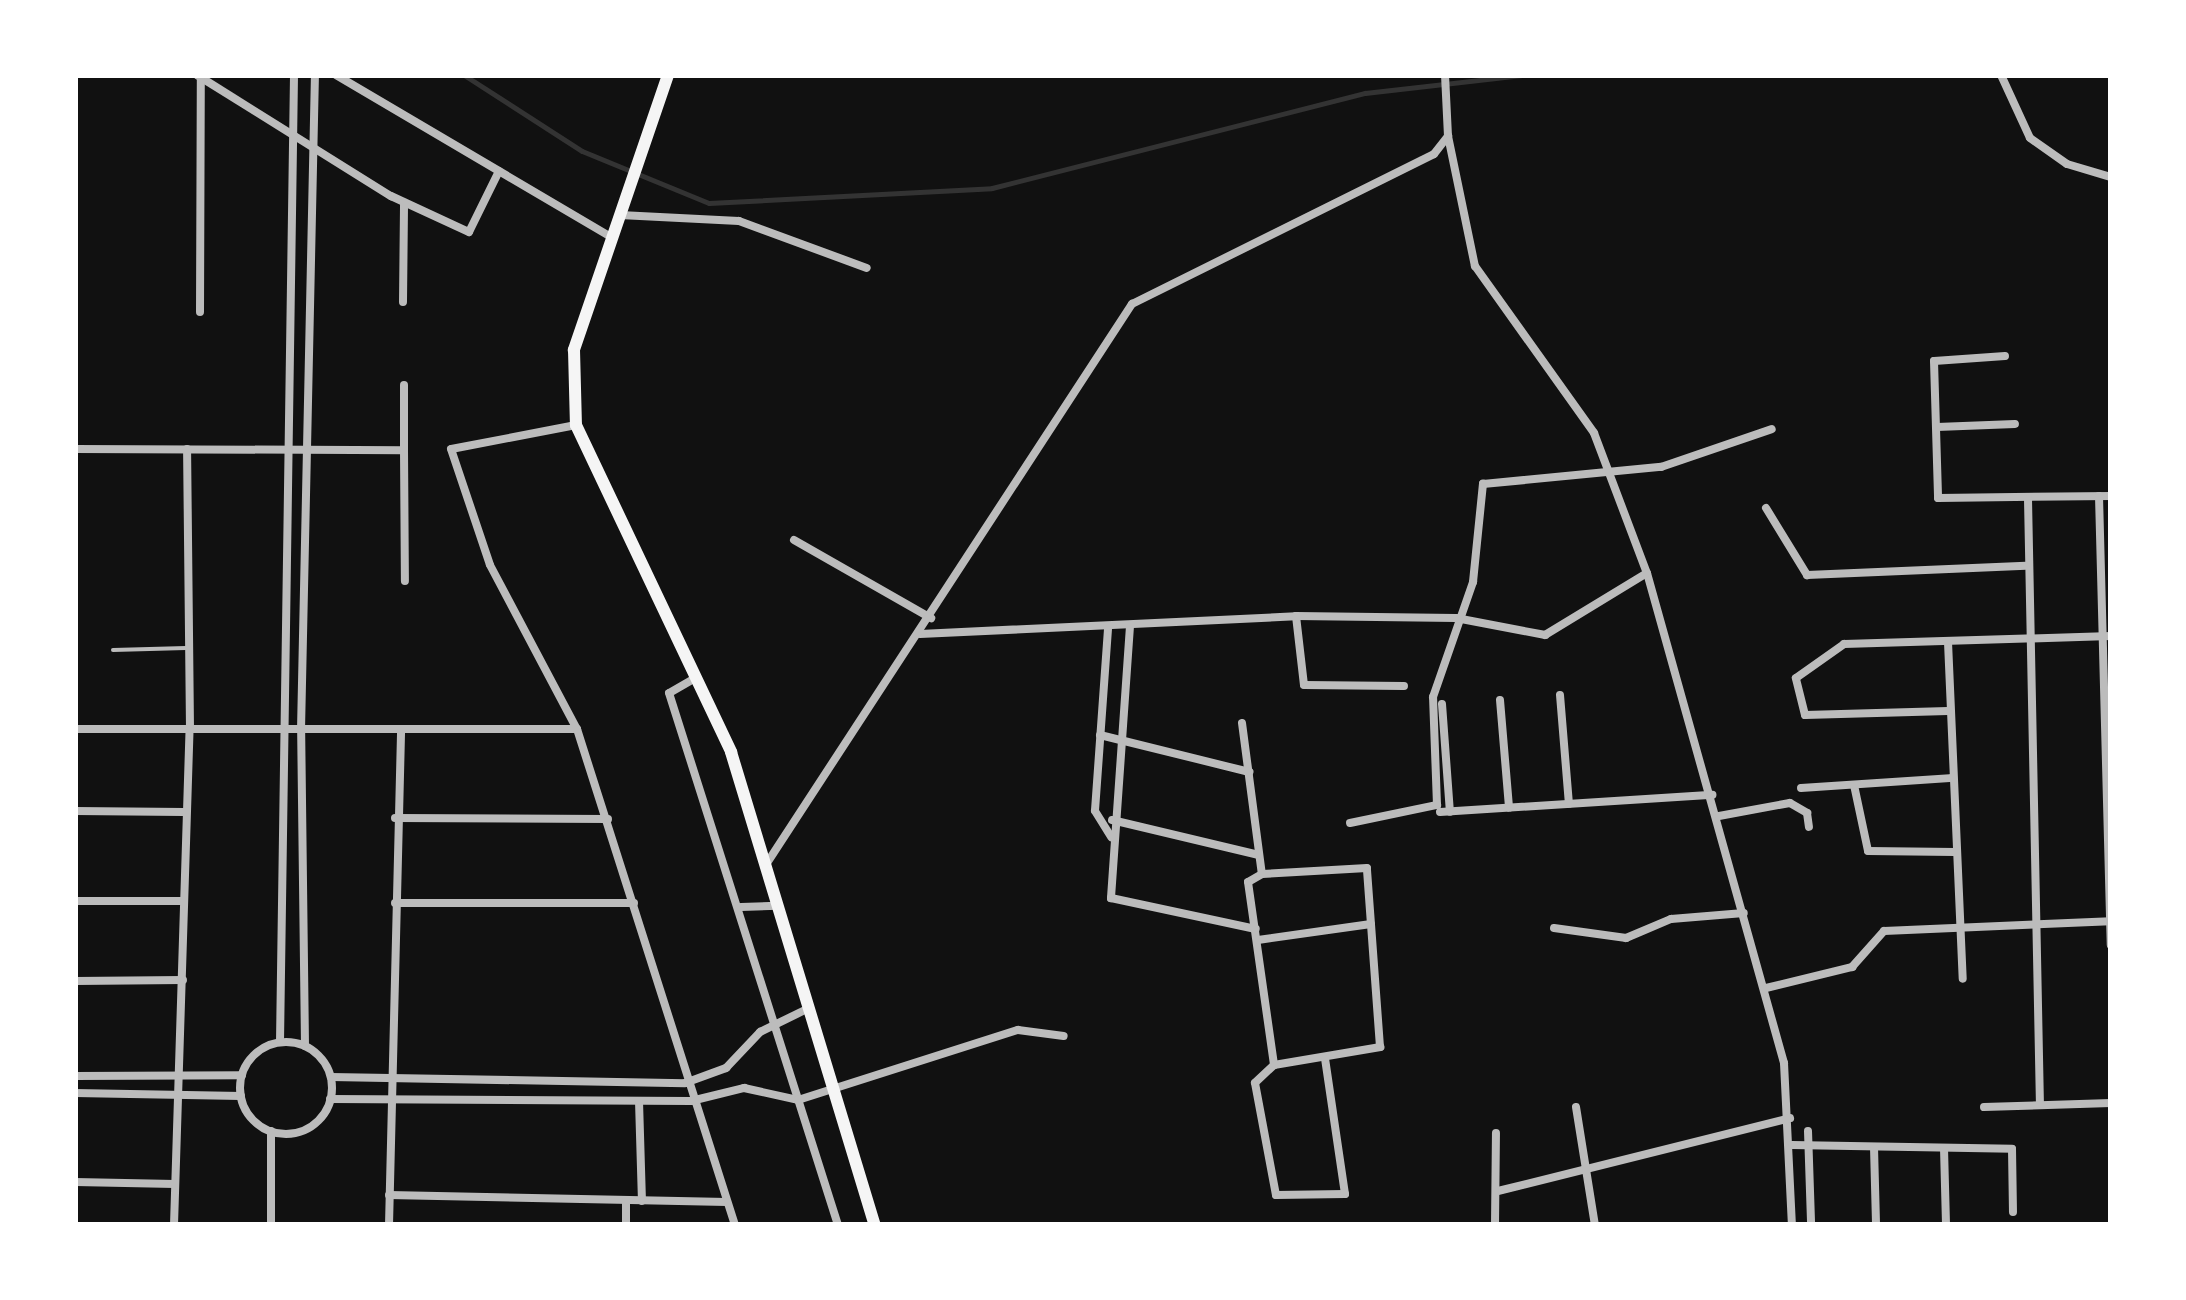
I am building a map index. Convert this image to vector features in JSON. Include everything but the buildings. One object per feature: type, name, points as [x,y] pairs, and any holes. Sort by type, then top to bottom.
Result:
[{"type":"main road","points":[[668,75],[615,214],[574,350],[576,425],[697,677],[766,865],[804,1010],[875,1225]]},
{"type":"street","points":[[280,1042],[294,75]]},
{"type":"street","points":[[271,1131],[302,1130],[330,1099],[331,1077],[305,1046],[301,730],[314,75]]},
{"type":"street","points":[[336,75],[608,235]]},
{"type":"street","points":[[1445,75],[1448,136],[1465,234],[1490,298],[1578,408],[1616,476],[1646,573],[1766,988],[1790,1118],[1792,1225]]},
{"type":"street","points":[[2000,75],[2030,138],[2067,164],[2111,177]]},
{"type":"street","points":[[199,76],[404,202],[474,232],[499,171]]},
{"type":"street","points":[[199,76],[200,312]]},
{"type":"street","points":[[766,865],[1142,293],[1434,154],[1448,136]]},
{"type":"street","points":[[403,302],[404,202]]},
{"type":"street","points":[[615,214],[739,221],[867,268]]},
{"type":"street","points":[[2005,356],[1934,361],[1938,498],[2111,496]]},
{"type":"street","points":[[404,385],[405,580]]},
{"type":"street","points":[[1937,427],[2015,424]]},
{"type":"street","points":[[576,425],[451,449],[490,565],[578,729],[634,902],[685,1083],[735,1225]]},
{"type":"street","points":[[1350,823],[1437,806],[1432,697],[1456,618],[1473,582],[1483,484],[1616,476],[1700,459],[1772,429]]},
{"type":"street","points":[[174,1225],[184,812],[190,729],[186,448]]},
{"type":"street","points":[[75,449],[404,450]]},
{"type":"street","points":[[2099,496],[2099,568],[2106,636],[2111,946]]},
{"type":"street","points":[[2028,499],[2026,639],[2040,1104]]},
{"type":"street","points":[[1766,508],[1807,575],[2026,566]]},
{"type":"street","points":[[794,540],[931,618]]},
{"type":"street","points":[[2099,568],[2111,567]]},
{"type":"street","points":[[920,634],[1108,629],[1296,616],[1456,618],[1556,632],[1646,573]]},
{"type":"street","points":[[1296,616],[1304,685],[1404,686]]},
{"type":"street","points":[[1130,626],[1110,836],[1114,901],[1256,929]]},
{"type":"street","points":[[1108,629],[1095,811],[1110,836]]},
{"type":"street","points":[[1948,711],[1806,715],[1796,678],[1838,645],[2106,636]]},
{"type":"street","points":[[1948,642],[1950,778],[1963,979]]},
{"type":"street","points":[[697,677],[669,693],[838,1225]]},
{"type":"street","points":[[1560,695],[1569,804]]},
{"type":"street","points":[[1500,700],[1509,808]]},
{"type":"street","points":[[1442,704],[1445,812],[1712,794]]},
{"type":"street","points":[[1242,723],[1262,874]]},
{"type":"street","points":[[75,730],[578,729]]},
{"type":"street","points":[[388,1225],[395,818],[402,732]]},
{"type":"street","points":[[1100,734],[1250,772]]},
{"type":"street","points":[[1801,788],[1950,778]]},
{"type":"street","points":[[1854,786],[1868,851],[1955,852]]},
{"type":"street","points":[[1718,816],[1790,804],[1808,813],[1808,826]]},
{"type":"street","points":[[75,811],[184,812]]},
{"type":"street","points":[[395,818],[608,819]]},
{"type":"street","points":[[1112,820],[1258,855]]},
{"type":"street","points":[[1274,1065],[1248,882],[1262,874],[1360,862],[1371,924],[1382,1043],[1325,1059],[1274,1065],[1255,1082],[1276,1195],[1345,1194],[1325,1059]]},
{"type":"street","points":[[75,901],[182,901]]},
{"type":"street","points":[[396,903],[634,902]]},
{"type":"street","points":[[740,908],[777,906]]},
{"type":"street","points":[[1554,928],[1626,938],[1671,919],[1744,913]]},
{"type":"street","points":[[1766,988],[1852,966],[1884,931],[2034,920],[2110,921]]},
{"type":"street","points":[[1258,940],[1371,924]]},
{"type":"street","points":[[75,981],[182,980]]},
{"type":"street","points":[[331,1077],[685,1083],[734,1063],[776,1024],[804,1010]]},
{"type":"street","points":[[330,1099],[691,1100],[744,1088],[798,1100],[831,1093],[1018,1030],[1064,1036]]},
{"type":"street","points":[[270,1225],[271,1131],[241,1096],[242,1076],[260,1050],[280,1042],[305,1046]]},
{"type":"street","points":[[75,1076],[242,1076]]},
{"type":"street","points":[[75,1093],[241,1096]]},
{"type":"street","points":[[639,1101],[642,1201]]},
{"type":"street","points":[[1984,1107],[2111,1103]]},
{"type":"street","points":[[1576,1107],[1590,1171],[1595,1225]]},
{"type":"street","points":[[1498,1192],[1790,1118]]},
{"type":"street","points":[[1808,1131],[1811,1222]]},
{"type":"street","points":[[1495,1225],[1496,1133]]},
{"type":"street","points":[[1792,1145],[2012,1149],[2013,1212]]},
{"type":"street","points":[[1874,1147],[1876,1225]]},
{"type":"street","points":[[1944,1148],[1946,1224]]},
{"type":"street","points":[[75,1182],[175,1184]]},
{"type":"street","points":[[389,1195],[727,1202]]},
{"type":"street","points":[[626,1200],[626,1225]]},
{"type":"lane","points":[[113,650],[186,648]]},
{"type":"waterway","points":[[464,75],[582,151],[709,203],[992,188],[1365,93],[1524,75]]}]
